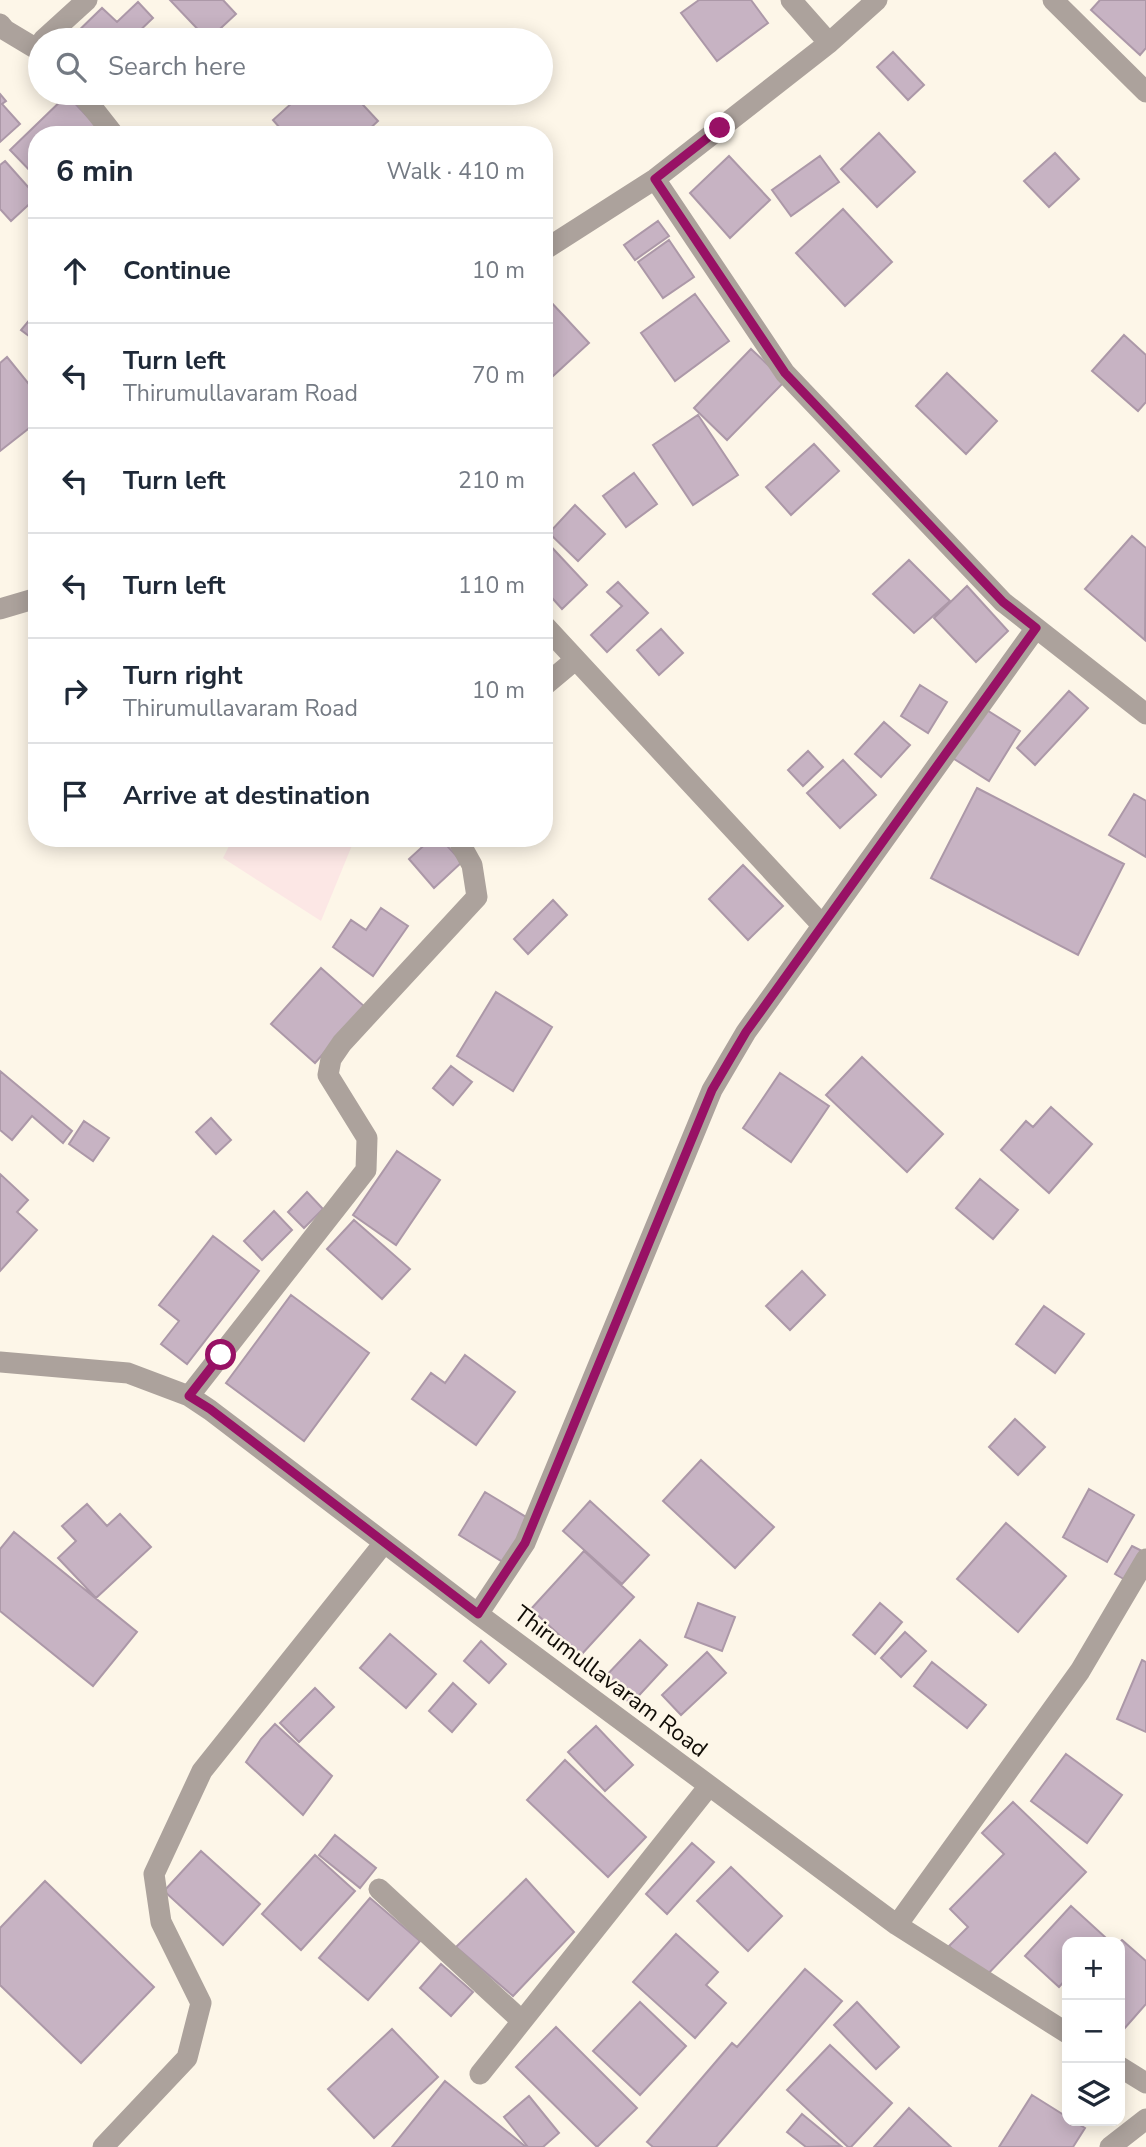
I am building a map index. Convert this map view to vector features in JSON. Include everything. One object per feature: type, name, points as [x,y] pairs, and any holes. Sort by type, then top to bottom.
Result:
[{"type":"street","points":[[59,28],[88,0]]},
{"type":"street","points":[[791,0],[829,43]]},
{"type":"street","points":[[553,244],[655,179],[829,43],[877,0]]},
{"type":"street","points":[[1053,0],[1146,92]]},
{"type":"street","points":[[0,24],[5,30],[28,41]]},
{"type":"street","points":[[90,105],[107,126]]},
{"type":"street","points":[[655,179],[785,373],[1003,602],[1146,714]]},
{"type":"street","points":[[0,609],[28,601]]},
{"type":"street","points":[[478,1614],[525,1543],[712,1090],[746,1032],[1036,628]]},
{"type":"street","points":[[553,635],[822,925]]},
{"type":"street","points":[[553,678],[575,660]]},
{"type":"street","points":[[189,1396],[366,1170],[367,1138],[328,1075],[331,1059],[342,1043],[477,897],[472,865],[462,847]]},
{"type":"street","name":"Thirumullavaram Road","points":[[0,1362],[128,1373],[189,1396],[210,1409],[478,1614],[897,1925],[1062,2030]]},
{"type":"street","points":[[108,2145],[187,2058],[201,2003],[161,1922],[154,1874],[202,1771],[384,1543]]},
{"type":"street","points":[[897,1925],[1080,1671],[1146,1559]]},
{"type":"street","points":[[480,2074],[709,1786]]},
{"type":"street","points":[[379,1889],[523,2021]]},
{"type":"street","points":[[1125,2070],[1146,2083]]},
{"type":"street","points":[[1110,2147],[1146,2119]]},
{"type":"shaded area","points":[[228,847],[351,847],[321,921],[223,858]]},
{"type":"building","points":[[170,0],[223,0],[236,14],[221,28],[197,28]]},
{"type":"building","points":[[699,0],[751,0],[768,23],[717,61],[681,13]]},
{"type":"building","points":[[1100,0],[1146,0],[1146,48],[1140,55],[1091,10]]},
{"type":"building","points":[[138,2],[153,18],[143,28],[81,28],[102,8],[117,22]]},
{"type":"building","points":[[893,52],[924,85],[908,100],[877,67]]},
{"type":"building","points":[[0,94],[6,101],[2,104],[20,124],[0,142]]},
{"type":"building","points":[[57,105],[76,105],[96,126],[35,126]]},
{"type":"building","points":[[290,105],[363,105],[378,121],[373,126],[278,126],[273,120]]},
{"type":"building","points":[[28,133],[28,169],[10,150]]},
{"type":"building","points":[[879,133],[915,172],[877,207],[841,169]]},
{"type":"building","points":[[1055,153],[1079,179],[1049,207],[1024,181]]},
{"type":"building","points":[[729,156],[770,200],[730,238],[690,193]]},
{"type":"building","points":[[820,156],[839,182],[791,216],[772,190]]},
{"type":"building","points":[[5,161],[28,187],[28,205],[11,221],[0,209],[0,165]]},
{"type":"building","points":[[843,209],[892,262],[845,306],[796,253]]},
{"type":"building","points":[[658,221],[669,236],[635,260],[624,245]]},
{"type":"building","points":[[669,240],[694,277],[663,298],[638,262]]},
{"type":"building","points":[[695,294],[729,341],[675,381],[641,333]]},
{"type":"building","points":[[553,304],[589,343],[553,376]]},
{"type":"building","points":[[28,322],[28,335],[21,330]]},
{"type":"building","points":[[1124,335],[1146,355],[1146,402],[1138,411],[1092,371]]},
{"type":"building","points":[[751,349],[785,381],[727,440],[694,408]]},
{"type":"building","points":[[7,357],[28,383],[28,429],[0,451],[0,363]]},
{"type":"building","points":[[947,373],[997,421],[966,454],[916,406]]},
{"type":"building","points":[[698,415],[738,475],[693,505],[653,445]]},
{"type":"building","points":[[814,444],[839,471],[791,515],[766,487]]},
{"type":"building","points":[[634,473],[657,504],[626,527],[603,496]]},
{"type":"building","points":[[575,505],[605,534],[578,561],[553,537],[553,529]]},
{"type":"building","points":[[1132,536],[1146,548],[1145,640],[1085,589]]},
{"type":"building","points":[[553,549],[587,585],[562,609],[553,599]]},
{"type":"building","points":[[909,560],[950,601],[914,633],[873,594]]},
{"type":"building","points":[[618,582],[648,613],[607,652],[591,635],[622,606],[607,592]]},
{"type":"building","points":[[967,586],[1008,631],[976,662],[934,618]]},
{"type":"building","points":[[661,629],[683,653],[659,675],[637,650]]},
{"type":"building","points":[[920,685],[947,702],[928,733],[901,716]]},
{"type":"building","points":[[1069,691],[1088,708],[1035,765],[1017,748]]},
{"type":"building","points":[[982,707],[1020,731],[989,781],[951,757]]},
{"type":"building","points":[[884,722],[910,745],[881,777],[855,754]]},
{"type":"building","points":[[808,751],[823,767],[803,786],[788,770]]},
{"type":"building","points":[[843,760],[876,795],[840,828],[807,793]]},
{"type":"building","points":[[977,788],[1124,864],[1078,955],[931,878]]},
{"type":"building","points":[[1134,794],[1146,801],[1146,857],[1109,835]]},
{"type":"building","points":[[422,847],[448,847],[462,862],[434,888],[409,859]]},
{"type":"building","points":[[743,865],[783,906],[748,940],[709,899]]},
{"type":"building","points":[[553,900],[567,915],[528,954],[514,939]]},
{"type":"building","points":[[381,908],[408,926],[373,976],[333,947],[351,920],[366,930]]},
{"type":"building","points":[[321,968],[365,1007],[315,1063],[271,1024]]},
{"type":"building","points":[[496,992],[552,1027],[513,1091],[457,1056]]},
{"type":"building","points":[[862,1057],[943,1134],[907,1172],[826,1095]]},
{"type":"building","points":[[451,1066],[472,1082],[453,1105],[433,1088]]},
{"type":"building","points":[[0,1071],[72,1131],[63,1143],[32,1116],[12,1140],[0,1130]]},
{"type":"building","points":[[780,1073],[829,1106],[791,1162],[743,1128]]},
{"type":"building","points":[[1051,1107],[1092,1144],[1049,1193],[1001,1150],[1026,1121],[1033,1127]]},
{"type":"building","points":[[211,1118],[231,1140],[216,1154],[196,1132]]},
{"type":"building","points":[[84,1121],[109,1138],[93,1161],[69,1144]]},
{"type":"building","points":[[397,1151],[440,1180],[396,1245],[353,1215]]},
{"type":"building","points":[[0,1174],[28,1200],[17,1212],[37,1230],[0,1271]]},
{"type":"building","points":[[980,1179],[1018,1210],[993,1239],[956,1208]]},
{"type":"building","points":[[307,1192],[323,1209],[304,1228],[288,1212]]},
{"type":"building","points":[[274,1211],[292,1230],[262,1260],[244,1241]]},
{"type":"building","points":[[354,1220],[410,1269],[382,1299],[327,1249]]},
{"type":"building","points":[[213,1236],[259,1271],[187,1364],[161,1344],[179,1321],[159,1305]]},
{"type":"building","points":[[802,1271],[825,1295],[790,1330],[766,1306]]},
{"type":"building","points":[[291,1295],[369,1353],[304,1441],[226,1383]]},
{"type":"building","points":[[1044,1306],[1084,1334],[1055,1373],[1016,1344]]},
{"type":"building","points":[[465,1355],[515,1392],[476,1445],[412,1399],[431,1373],[445,1383]]},
{"type":"building","points":[[1015,1419],[1045,1447],[1018,1475],[989,1447]]},
{"type":"building","points":[[701,1460],[774,1527],[735,1568],[663,1501]]},
{"type":"building","points":[[1089,1489],[1134,1515],[1107,1562],[1063,1537]]},
{"type":"building","points":[[485,1492],[541,1526],[514,1569],[459,1535]]},
{"type":"building","points":[[590,1501],[649,1555],[622,1584],[563,1531]]},
{"type":"building","points":[[87,1504],[107,1526],[120,1514],[151,1547],[96,1598],[58,1558],[76,1541],[62,1526]]},
{"type":"building","points":[[1006,1523],[1066,1576],[1018,1632],[957,1579]]},
{"type":"building","points":[[14,1532],[137,1632],[93,1686],[0,1611],[0,1549]]},
{"type":"building","points":[[1132,1546],[1144,1552],[1127,1581],[1115,1574]]},
{"type":"building","points":[[584,1551],[634,1597],[581,1655],[531,1609]]},
{"type":"building","points":[[698,1603],[735,1617],[722,1651],[685,1637]]},
{"type":"building","points":[[880,1603],[902,1622],[875,1654],[853,1635]]},
{"type":"building","points":[[905,1632],[926,1651],[901,1677],[881,1658]]},
{"type":"building","points":[[390,1634],[436,1674],[406,1708],[360,1668]]},
{"type":"building","points":[[640,1640],[667,1665],[631,1704],[604,1678]]},
{"type":"building","points":[[481,1641],[506,1664],[489,1683],[464,1661]]},
{"type":"building","points":[[707,1652],[726,1673],[681,1715],[662,1695]]},
{"type":"building","points":[[1142,1660],[1146,1662],[1146,1732],[1117,1719]]},
{"type":"building","points":[[932,1662],[986,1705],[967,1728],[914,1686]]},
{"type":"building","points":[[453,1683],[476,1704],[452,1732],[429,1711]]},
{"type":"building","points":[[315,1688],[334,1707],[299,1742],[280,1723]]},
{"type":"building","points":[[275,1724],[332,1776],[303,1815],[246,1762]]},
{"type":"building","points":[[596,1726],[633,1765],[605,1791],[568,1752]]},
{"type":"building","points":[[1066,1754],[1122,1795],[1087,1843],[1031,1801]]},
{"type":"building","points":[[565,1760],[646,1837],[608,1877],[527,1800]]},
{"type":"building","points":[[1013,1802],[1086,1872],[983,1979],[949,1946],[968,1927],[950,1909],[1004,1854],[982,1833]]},
{"type":"building","points":[[335,1835],[376,1868],[360,1888],[319,1855]]},
{"type":"building","points":[[692,1843],[714,1862],[667,1914],[646,1894]]},
{"type":"building","points":[[201,1851],[260,1904],[223,1945],[164,1891]]},
{"type":"building","points":[[315,1855],[355,1891],[301,1950],[262,1914]]},
{"type":"building","points":[[731,1867],[782,1916],[748,1951],[697,1901]]},
{"type":"building","points":[[526,1879],[574,1932],[513,1996],[456,1947]]},
{"type":"building","points":[[45,1881],[154,1987],[81,2063],[0,1985],[0,1928]]},
{"type":"building","points":[[370,1898],[420,1941],[368,2000],[319,1958]]},
{"type":"building","points":[[1071,1906],[1105,1937],[1062,1937],[1062,1984],[1059,1987],[1025,1956]]},
{"type":"building","points":[[676,1934],[718,1972],[706,1985],[726,2003],[695,2038],[633,1982]]},
{"type":"building","points":[[1125,1943],[1146,1961],[1146,2004],[1125,2028]]},
{"type":"building","points":[[441,1964],[473,1992],[451,2016],[420,1988]]},
{"type":"building","points":[[805,1969],[842,2001],[716,2147],[653,2147],[647,2142],[732,2043],[737,2047]]},
{"type":"building","points":[[640,2002],[686,2046],[640,2095],[593,2051]]},
{"type":"building","points":[[857,2002],[899,2047],[876,2069],[834,2025]]},
{"type":"building","points":[[556,2027],[637,2108],[597,2147],[516,2067]]},
{"type":"building","points":[[392,2029],[438,2077],[374,2138],[328,2089]]},
{"type":"building","points":[[830,2045],[892,2103],[851,2147],[787,2090]]},
{"type":"building","points":[[445,2081],[526,2147],[392,2147]]},
{"type":"building","points":[[1032,2095],[1062,2114],[1062,2126],[1085,2128],[1073,2147],[999,2147]]},
{"type":"building","points":[[529,2096],[559,2133],[543,2147],[528,2147],[504,2117]]},
{"type":"building","points":[[909,2108],[951,2147],[874,2147]]},
{"type":"building","points":[[802,2114],[841,2146],[806,2147],[787,2132]]},
{"type":"route","points":[[221,1355],[189,1396],[210,1409],[478,1614],[525,1543],[712,1090],[746,1032],[1036,628],[1003,602],[785,373],[655,179],[720,128]]}]
